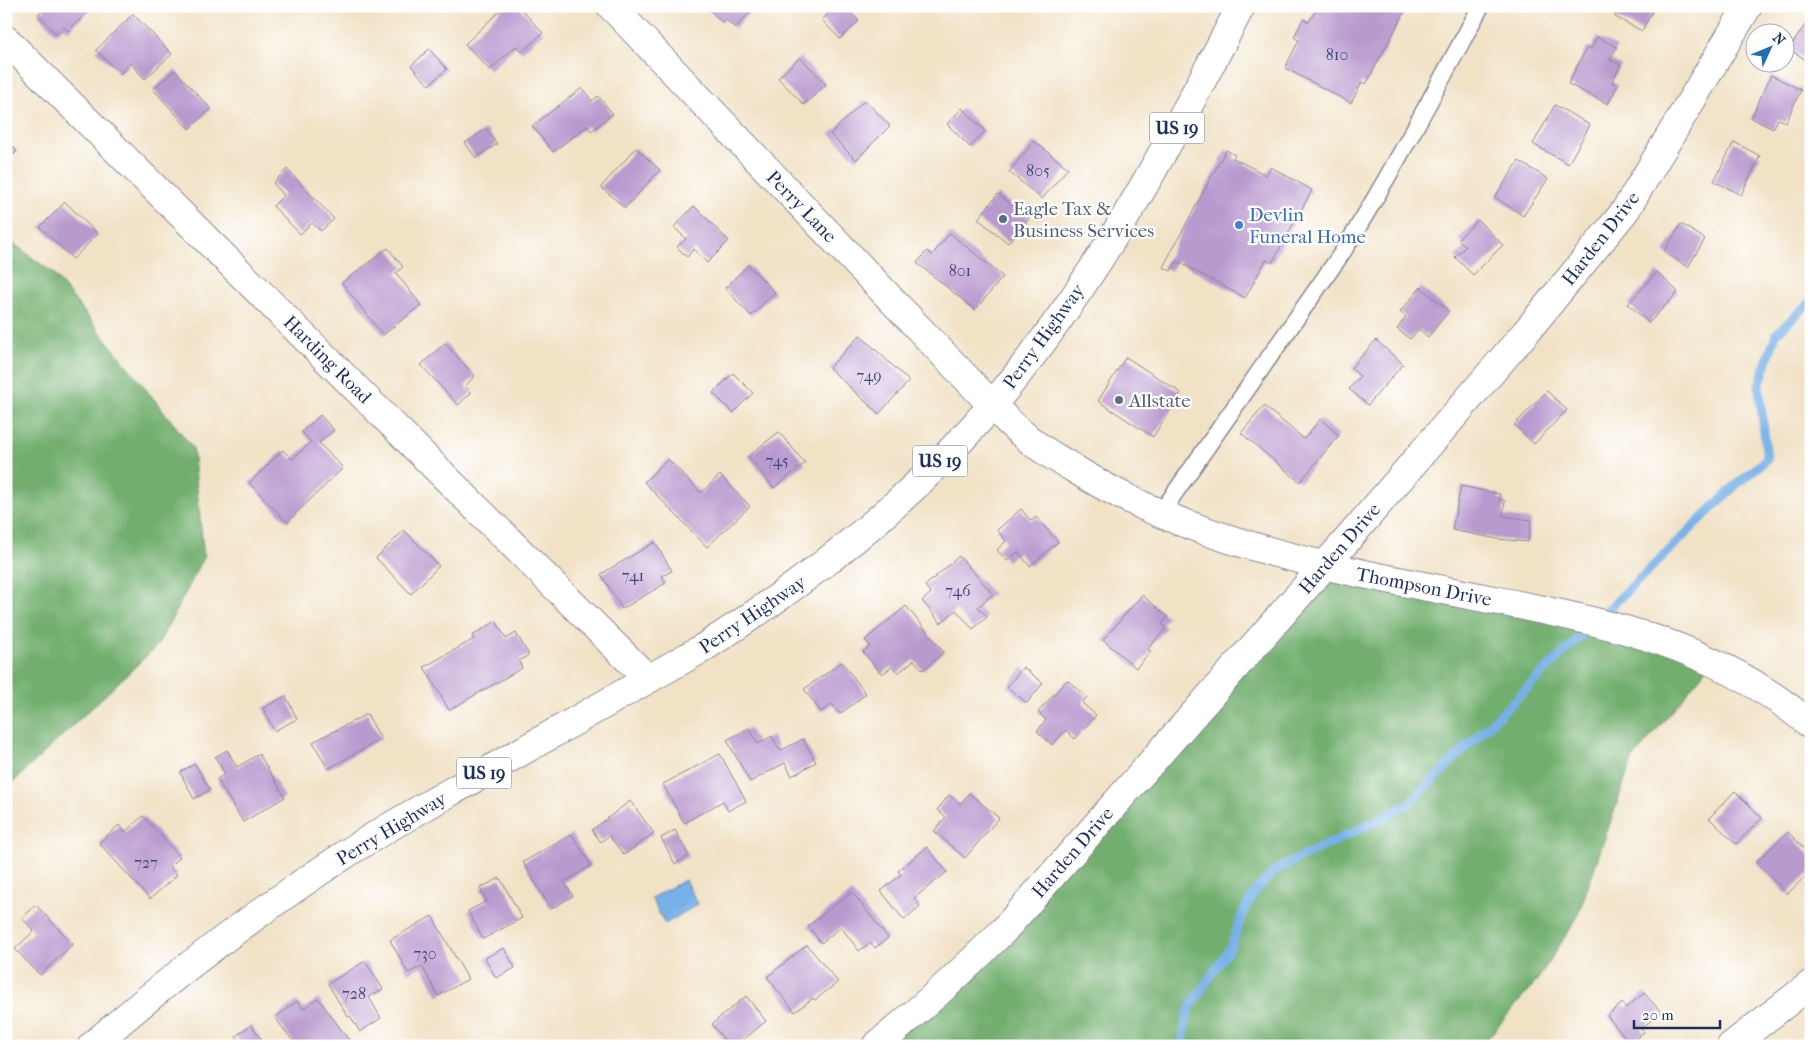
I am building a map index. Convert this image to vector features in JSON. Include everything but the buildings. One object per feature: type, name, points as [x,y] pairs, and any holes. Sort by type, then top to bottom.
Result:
[{"type":"street","name":"Perry Lane","points":[[611,6],[992,405]]},
{"type":"street","name":"Perry Highway","points":[[92,1046],[221,941],[353,850],[419,810],[703,648],[745,621],[837,554],[885,514],[929,472],[992,405],[1047,334],[1105,250],[1162,156],[1242,6]]},
{"type":"street","name":"Harden Drive","points":[[876,1046],[930,1001],[1004,930],[1324,566],[1519,340],[1626,211],[1748,6]]},
{"type":"street","name":"Harding Road","points":[[6,40],[648,679]]},
{"type":"street","name":"Thompson Drive","points":[[992,405],[1034,444],[1124,498],[1160,514],[1239,542],[1324,566],[1559,614],[1645,635],[1713,661],[1773,696],[1811,725]]},
{"type":"street","points":[[1731,1046],[1811,984]]},
{"type":"lane","points":[[1160,514],[1347,245],[1398,160],[1480,6]]},
{"type":"green space","points":[[6,238],[52,272],[193,448],[204,558],[157,646],[6,789]]},
{"type":"green space","points":[[1324,566],[1713,661],[1632,760],[1577,918],[1536,982],[1481,1046],[876,1046],[930,1001]]},
{"type":"water","points":[[685,880],[698,904],[665,924],[651,898]]},
{"type":"waterway","points":[[1182,1046],[1188,1010],[1231,946],[1244,910],[1256,890],[1277,869],[1408,804],[1736,485],[1767,459],[1759,386],[1776,334],[1811,301]]},
{"type":"place","name":"Eagle Tax & Business Services","points":[[1003,219]]},
{"type":"place","name":"Devlin Funeral Home","points":[[1239,225]]},
{"type":"place","name":"Allstate","points":[[1119,400]]}]
